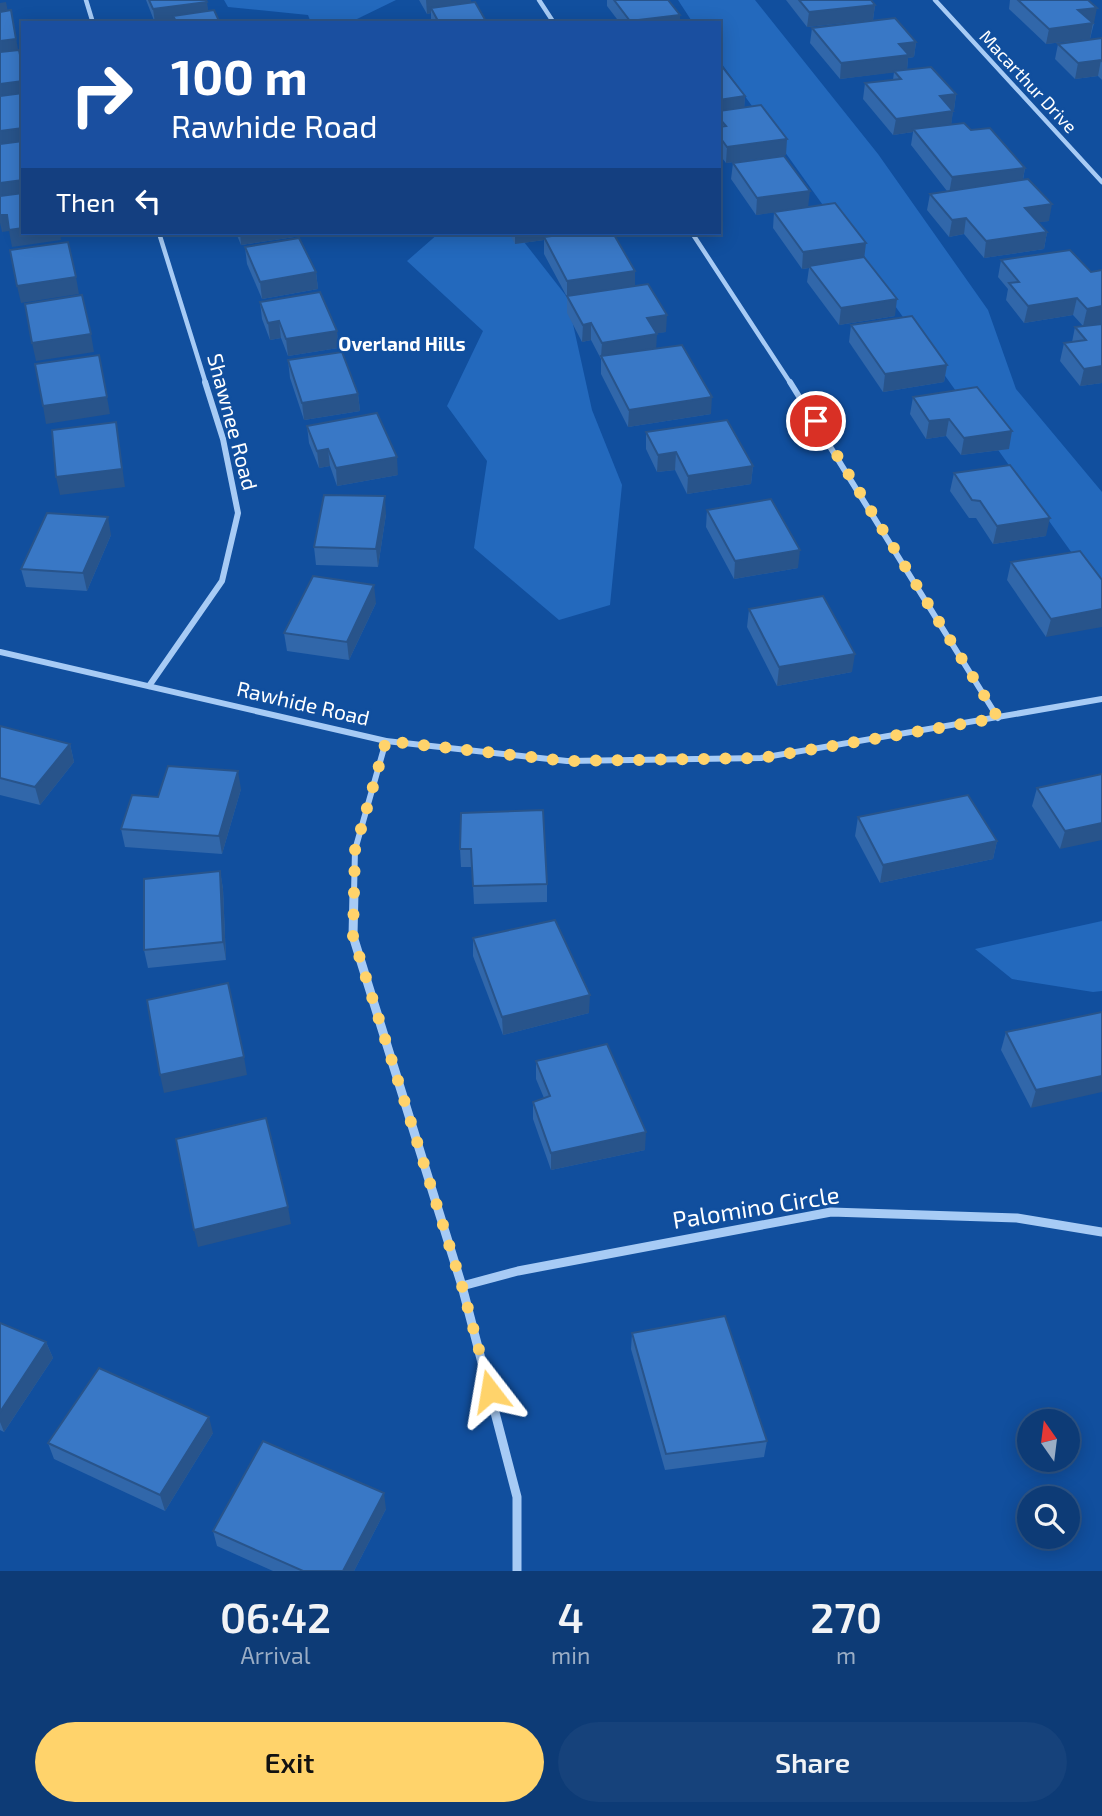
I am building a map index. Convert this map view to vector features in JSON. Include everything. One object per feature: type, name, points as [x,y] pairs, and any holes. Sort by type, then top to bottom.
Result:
[{"type":"street","points":[[86,0],[92,21]]},
{"type":"street","points":[[539,0],[553,21]]},
{"type":"street","name":"Macarthur Drive","points":[[935,0],[1102,182]]},
{"type":"street","name":"Shawnee Road","points":[[149,686],[222,581],[238,513],[223,439],[160,235]]},
{"type":"street","points":[[693,235],[816,421],[998,718]]},
{"type":"street","name":"Rawhide Road","points":[[0,652],[386,741],[567,761],[761,758],[1102,699]]},
{"type":"street","points":[[386,741],[355,850],[353,936],[462,1286],[517,1497],[517,1571]]},
{"type":"street","name":"Palomino Circle","points":[[462,1286],[531,1268],[831,1212],[1017,1218],[1102,1232]]},
{"type":"shaded area","points":[[224,0],[396,0],[357,19],[362,21],[310,21],[308,15],[228,7]]},
{"type":"shaded area","points":[[678,0],[755,0],[878,154],[988,310],[1016,389],[1102,492],[1102,595],[721,63],[721,21],[692,21]]},
{"type":"shaded area","points":[[437,235],[519,235],[567,297],[592,410],[622,485],[610,605],[559,620],[474,548],[487,461],[447,406],[483,331],[407,261]]},
{"type":"shaded area","points":[[1102,921],[1102,991],[1093,992],[1012,979],[975,949]]},
{"type":"building","points":[[149,0],[206,0],[207,2],[153,9]]},
{"type":"building","points":[[614,0],[668,0],[680,15],[630,21]]},
{"type":"building","points":[[799,0],[871,0],[875,5],[809,12]]},
{"type":"building","points":[[1018,0],[1088,0],[1097,8],[1078,10],[1093,23],[1049,29]]},
{"type":"building","points":[[475,2],[486,21],[438,21],[431,8]]},
{"type":"building","points":[[11,10],[16,39],[0,41],[0,12]]},
{"type":"building","points":[[214,10],[219,21],[176,21],[173,16]]},
{"type":"building","points":[[895,18],[916,42],[899,44],[909,55],[841,63],[812,28]]},
{"type":"building","points":[[1102,38],[1102,61],[1078,63],[1058,44]]},
{"type":"building","points":[[19,50],[21,81],[0,84],[0,52]]},
{"type":"building","points":[[721,65],[745,96],[721,100]]},
{"type":"building","points":[[931,67],[956,94],[940,96],[953,111],[896,119],[865,83],[901,79],[894,71]]},
{"type":"building","points":[[21,93],[21,128],[0,131],[0,96]]},
{"type":"building","points":[[761,105],[787,139],[727,147],[721,139],[721,127],[726,126],[721,120],[721,111]]},
{"type":"building","points":[[964,123],[971,130],[990,128],[1025,168],[952,177],[913,129]]},
{"type":"building","points":[[21,141],[21,180],[0,183],[0,144]]},
{"type":"building","points":[[784,156],[810,191],[757,198],[733,163]]},
{"type":"building","points":[[1028,179],[1052,204],[1025,208],[1047,232],[986,241],[966,218],[952,220],[930,194]]},
{"type":"building","points":[[21,193],[21,228],[9,230],[7,215],[0,215],[0,196]]},
{"type":"building","points":[[835,203],[866,243],[803,252],[774,212]]},
{"type":"building","points":[[614,235],[635,271],[567,281],[544,237]]},
{"type":"building","points":[[299,238],[316,272],[260,282],[245,247]]},
{"type":"building","points":[[68,242],[76,277],[17,286],[10,250]]},
{"type":"building","points":[[1070,250],[1091,272],[1102,270],[1102,306],[1087,309],[1077,298],[1028,306],[1009,283],[1019,282],[1001,260]]},
{"type":"building","points":[[864,257],[897,299],[841,308],[809,266]]},
{"type":"building","points":[[648,284],[667,315],[647,318],[657,334],[602,343],[591,323],[583,325],[567,296]]},
{"type":"building","points":[[320,292],[337,331],[286,339],[279,321],[268,323],[260,302]]},
{"type":"building","points":[[82,295],[91,334],[32,343],[25,304]]},
{"type":"building","points":[[912,316],[947,365],[885,374],[851,325]]},
{"type":"building","points":[[1102,324],[1102,366],[1084,369],[1064,343],[1086,340],[1075,327]]},
{"type":"building","points":[[682,345],[712,397],[629,410],[601,356]]},
{"type":"building","points":[[342,352],[358,394],[302,403],[288,360]]},
{"type":"building","points":[[99,355],[107,397],[43,406],[35,364]]},
{"type":"building","points":[[977,387],[1012,431],[964,438],[949,419],[929,421],[913,397]]},
{"type":"building","points":[[377,413],[397,457],[336,468],[328,449],[317,451],[307,426]]},
{"type":"building","points":[[727,420],[753,466],[688,476],[676,452],[658,455],[646,432]]},
{"type":"building","points":[[116,422],[122,469],[56,477],[52,430]]},
{"type":"building","points":[[1010,465],[1050,518],[997,526],[980,501],[972,500],[954,473]]},
{"type":"building","points":[[324,495],[385,496],[376,549],[314,547]]},
{"type":"building","points":[[771,499],[800,550],[735,561],[707,510]]},
{"type":"building","points":[[47,513],[108,517],[83,573],[21,569]]},
{"type":"building","points":[[1080,551],[1102,580],[1102,609],[1051,619],[1011,562]]},
{"type":"building","points":[[313,576],[374,585],[347,642],[284,633]]},
{"type":"building","points":[[823,596],[855,654],[779,667],[749,609]]},
{"type":"building","points":[[0,726],[70,744],[35,787],[0,778]]},
{"type":"building","points":[[168,766],[238,771],[219,836],[121,829],[132,795],[158,797]]},
{"type":"building","points":[[1102,774],[1102,823],[1065,831],[1037,788]]},
{"type":"building","points":[[968,795],[997,841],[883,865],[858,817]]},
{"type":"building","points":[[543,810],[547,884],[473,886],[471,849],[460,849],[461,813]]},
{"type":"building","points":[[220,871],[223,942],[144,950],[144,879]]},
{"type":"building","points":[[555,920],[590,995],[502,1017],[473,938]]},
{"type":"building","points":[[228,983],[244,1057],[160,1075],[147,1000]]},
{"type":"building","points":[[1102,1012],[1102,1076],[1036,1090],[1006,1032]]},
{"type":"building","points":[[607,1044],[646,1132],[551,1153],[533,1102],[550,1096],[536,1061]]},
{"type":"building","points":[[266,1118],[288,1207],[194,1230],[176,1139]]},
{"type":"building","points":[[725,1316],[767,1441],[666,1454],[632,1333]]},
{"type":"building","points":[[0,1323],[46,1342],[0,1412]]},
{"type":"building","points":[[99,1368],[209,1417],[160,1495],[48,1443]]},
{"type":"building","points":[[263,1441],[384,1493],[343,1571],[303,1571],[213,1531]]},
{"type":"district","name":"Overland Hills","points":[[402,344]]},
{"type":"route","points":[[490,1391],[462,1286],[353,936],[355,850],[374,776],[386,741],[567,761],[761,758],[998,718],[816,421]]}]
